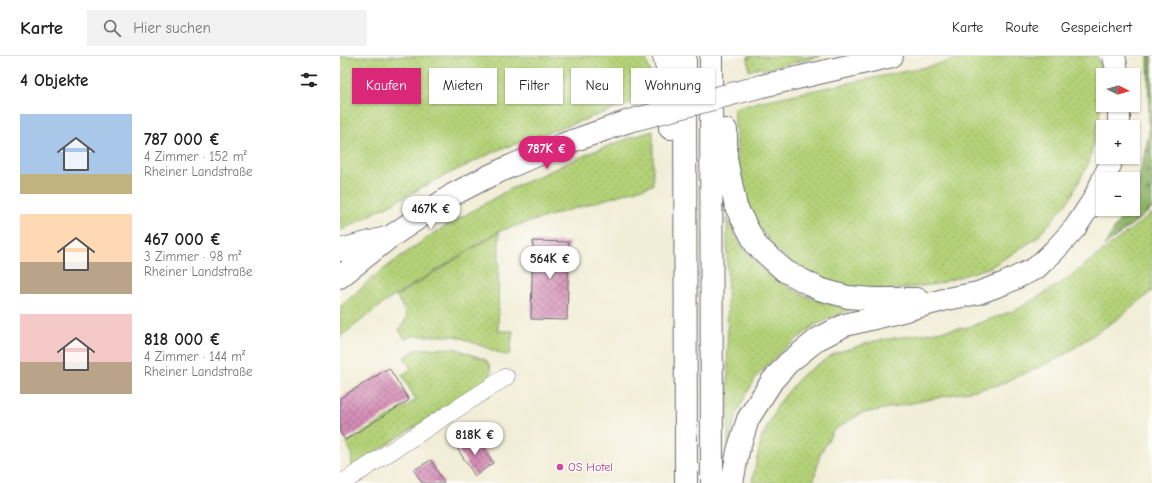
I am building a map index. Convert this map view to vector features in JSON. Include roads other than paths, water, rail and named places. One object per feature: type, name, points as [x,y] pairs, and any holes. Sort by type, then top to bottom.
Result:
[{"type":"main road","points":[[664,56],[669,76],[672,224],[685,237]]},
{"type":"main road","points":[[685,56],[686,483]]},
{"type":"main road","points":[[711,56],[712,483]]},
{"type":"main road","points":[[725,56],[726,159],[736,208],[756,245],[786,271],[819,289],[848,297],[872,299],[946,299]]},
{"type":"main road","points":[[340,277],[390,237],[454,194],[485,178],[564,144],[629,122],[762,86],[892,56]]},
{"type":"main road","points":[[1114,56],[1117,68]]},
{"type":"main road","points":[[732,483],[738,451],[748,419],[772,382],[788,363],[818,340],[845,324],[895,313],[946,299],[978,293],[1005,284],[1036,268],[1075,228],[1096,195]]},
{"type":"main road","points":[[340,250],[390,237]]},
{"type":"street","points":[[342,483],[506,377]]},
{"type":"place","name":"OS Hotel","points":[[560,467]]}]
